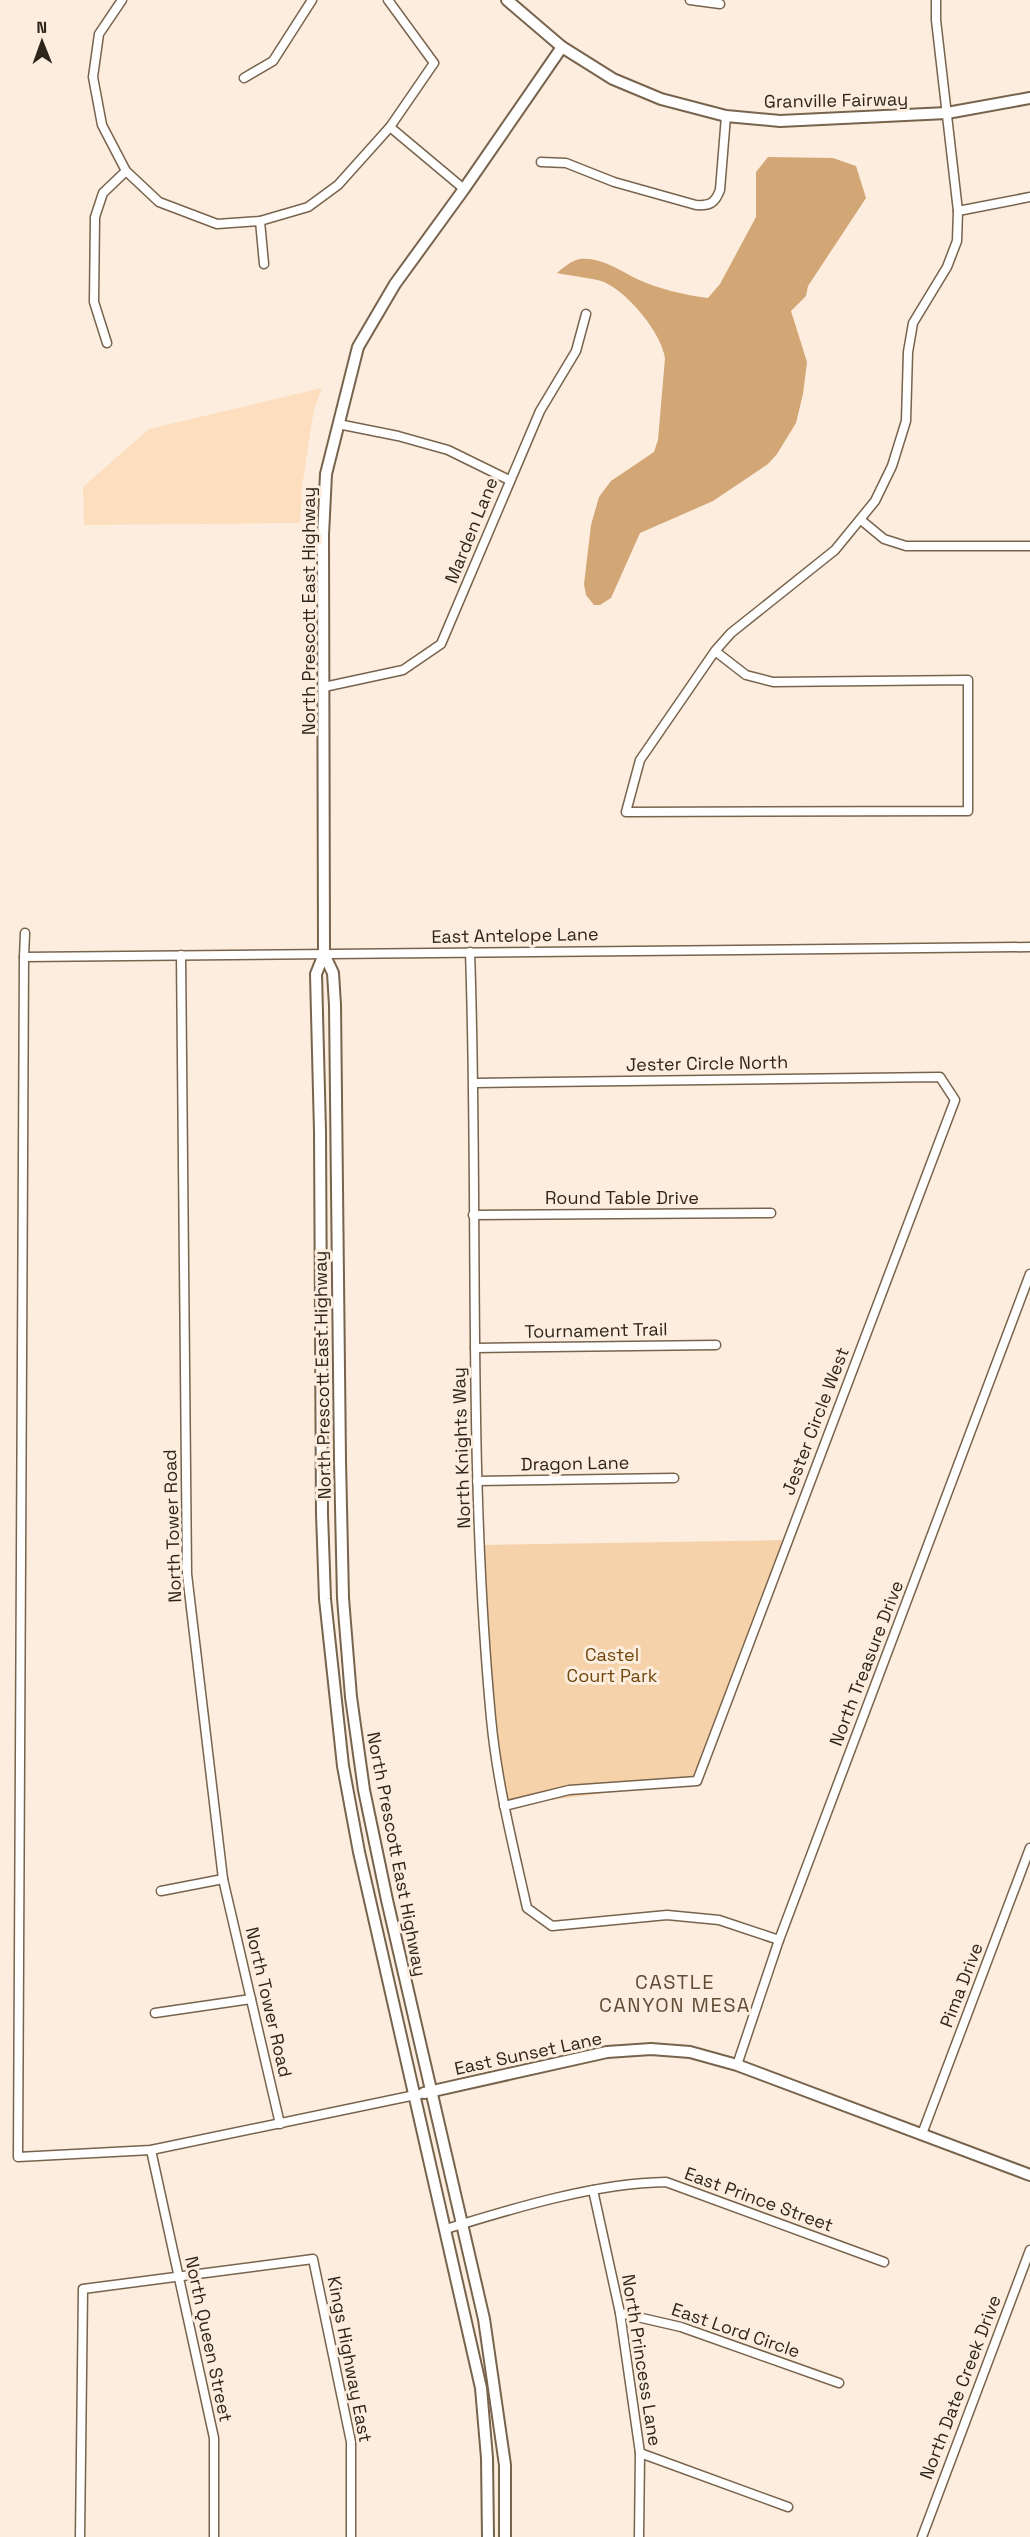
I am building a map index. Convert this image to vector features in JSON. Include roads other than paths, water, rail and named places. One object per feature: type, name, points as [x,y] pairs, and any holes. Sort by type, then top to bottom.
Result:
[{"type":"street","points":[[122,0],[99,34],[93,77],[102,125],[126,171],[159,202],[218,224],[260,221],[308,207],[338,184],[390,127],[434,63],[388,0]]},
{"type":"street","points":[[244,78],[273,61],[312,0]]},
{"type":"street","name":"Granville Fairway","points":[[507,0],[562,47],[614,79],[661,99],[726,116],[780,121],[947,114],[1030,98]]},
{"type":"street","points":[[690,0],[720,4]]},
{"type":"street","points":[[715,651],[746,675],[773,682],[968,680],[968,811],[626,812],[640,760],[715,651],[731,633],[835,550],[875,501],[892,466],[906,421],[908,352],[913,323],[947,267],[957,241],[958,211],[936,20],[936,0]]},
{"type":"street","name":"North Prescott East Highway","points":[[506,2537],[505,2465],[484,2319],[461,2224],[422,2094],[359,1852],[343,1766],[325,1599],[316,974],[324,954],[326,474],[358,347],[395,284],[562,47]]},
{"type":"street","points":[[541,162],[566,163],[614,182],[696,205],[708,206],[716,199],[720,190],[726,116]]},
{"type":"street","points":[[390,127],[464,189]]},
{"type":"street","points":[[106,343],[94,302],[95,217],[103,193],[126,171]]},
{"type":"street","points":[[958,211],[1030,197]]},
{"type":"street","points":[[260,221],[264,264]]},
{"type":"street","name":"Marden Lane","points":[[324,687],[403,670],[441,644],[540,411],[576,351],[586,314]]},
{"type":"street","points":[[338,424],[398,436],[448,450],[509,480]]},
{"type":"street","points":[[861,520],[884,538],[906,546],[1030,546]]},
{"type":"street","points":[[24,957],[25,933]]},
{"type":"street","name":"East Antelope Lane","points":[[24,957],[1030,947]]},
{"type":"street","name":"North Knights Way","points":[[470,952],[475,1083],[473,1215],[477,1481],[491,1720],[504,1806],[527,1908],[552,1926],[667,1915],[719,1920],[779,1941]]},
{"type":"street","name":"North Prescott East Highway","points":[[324,954],[333,973],[335,1005],[343,1598],[350,1688],[364,1790],[446,2229],[481,2388],[487,2458],[488,2537]]},
{"type":"street","name":"North Tower Road","points":[[182,955],[187,1574],[223,1878],[280,2124]]},
{"type":"street","name":"East Sunset Lane","points":[[24,957],[18,2157],[151,2150],[422,2094],[607,2052],[651,2049],[690,2052],[737,2065],[1030,2175]]},
{"type":"street","name":"Jester Circle North","points":[[475,1083],[940,1077]]},
{"type":"street","name":"Jester Circle West","points":[[504,1806],[569,1791],[696,1781],[955,1100],[940,1077]]},
{"type":"street","name":"Round Table Drive","points":[[473,1215],[771,1213]]},
{"type":"street","name":"North Treasure Drive","points":[[737,2065],[779,1941],[1030,1274]]},
{"type":"street","name":"Tournament Trail","points":[[475,1348],[717,1345]]},
{"type":"street","points":[[320,1347],[338,1347]]},
{"type":"street","name":"Dragon Lane","points":[[477,1481],[674,1478]]},
{"type":"street","points":[[334,1690],[350,1688]]},
{"type":"street","name":"Pima Drive","points":[[922,2134],[1030,1848]]},
{"type":"street","points":[[161,1891],[223,1878]]},
{"type":"street","points":[[155,2013],[251,1999]]},
{"type":"street","name":"North Queen Street","points":[[151,2150],[214,2438],[214,2537]]},
{"type":"street","name":"East Prince Street","points":[[446,2229],[593,2190],[639,2183],[666,2182],[884,2262]]},
{"type":"street","name":"North Princess Lane","points":[[593,2190],[620,2313],[640,2453],[639,2537]]},
{"type":"street","name":"North Date Creek Drive","points":[[922,2537],[1030,2250]]},
{"type":"street","name":"Kings Highway East","points":[[180,2278],[313,2259],[351,2442],[351,2537]]},
{"type":"street","points":[[80,2537],[83,2289],[180,2278]]},
{"type":"street","name":"East Lord Circle","points":[[620,2313],[681,2327],[839,2383]]},
{"type":"street","points":[[640,2453],[788,2506]]},
{"type":"district","name":"CASTLE CANYON MESA","points":[[675,1994]]},
{"type":"park label","name":"Castel Court Park","points":[[612,1664]]}]
